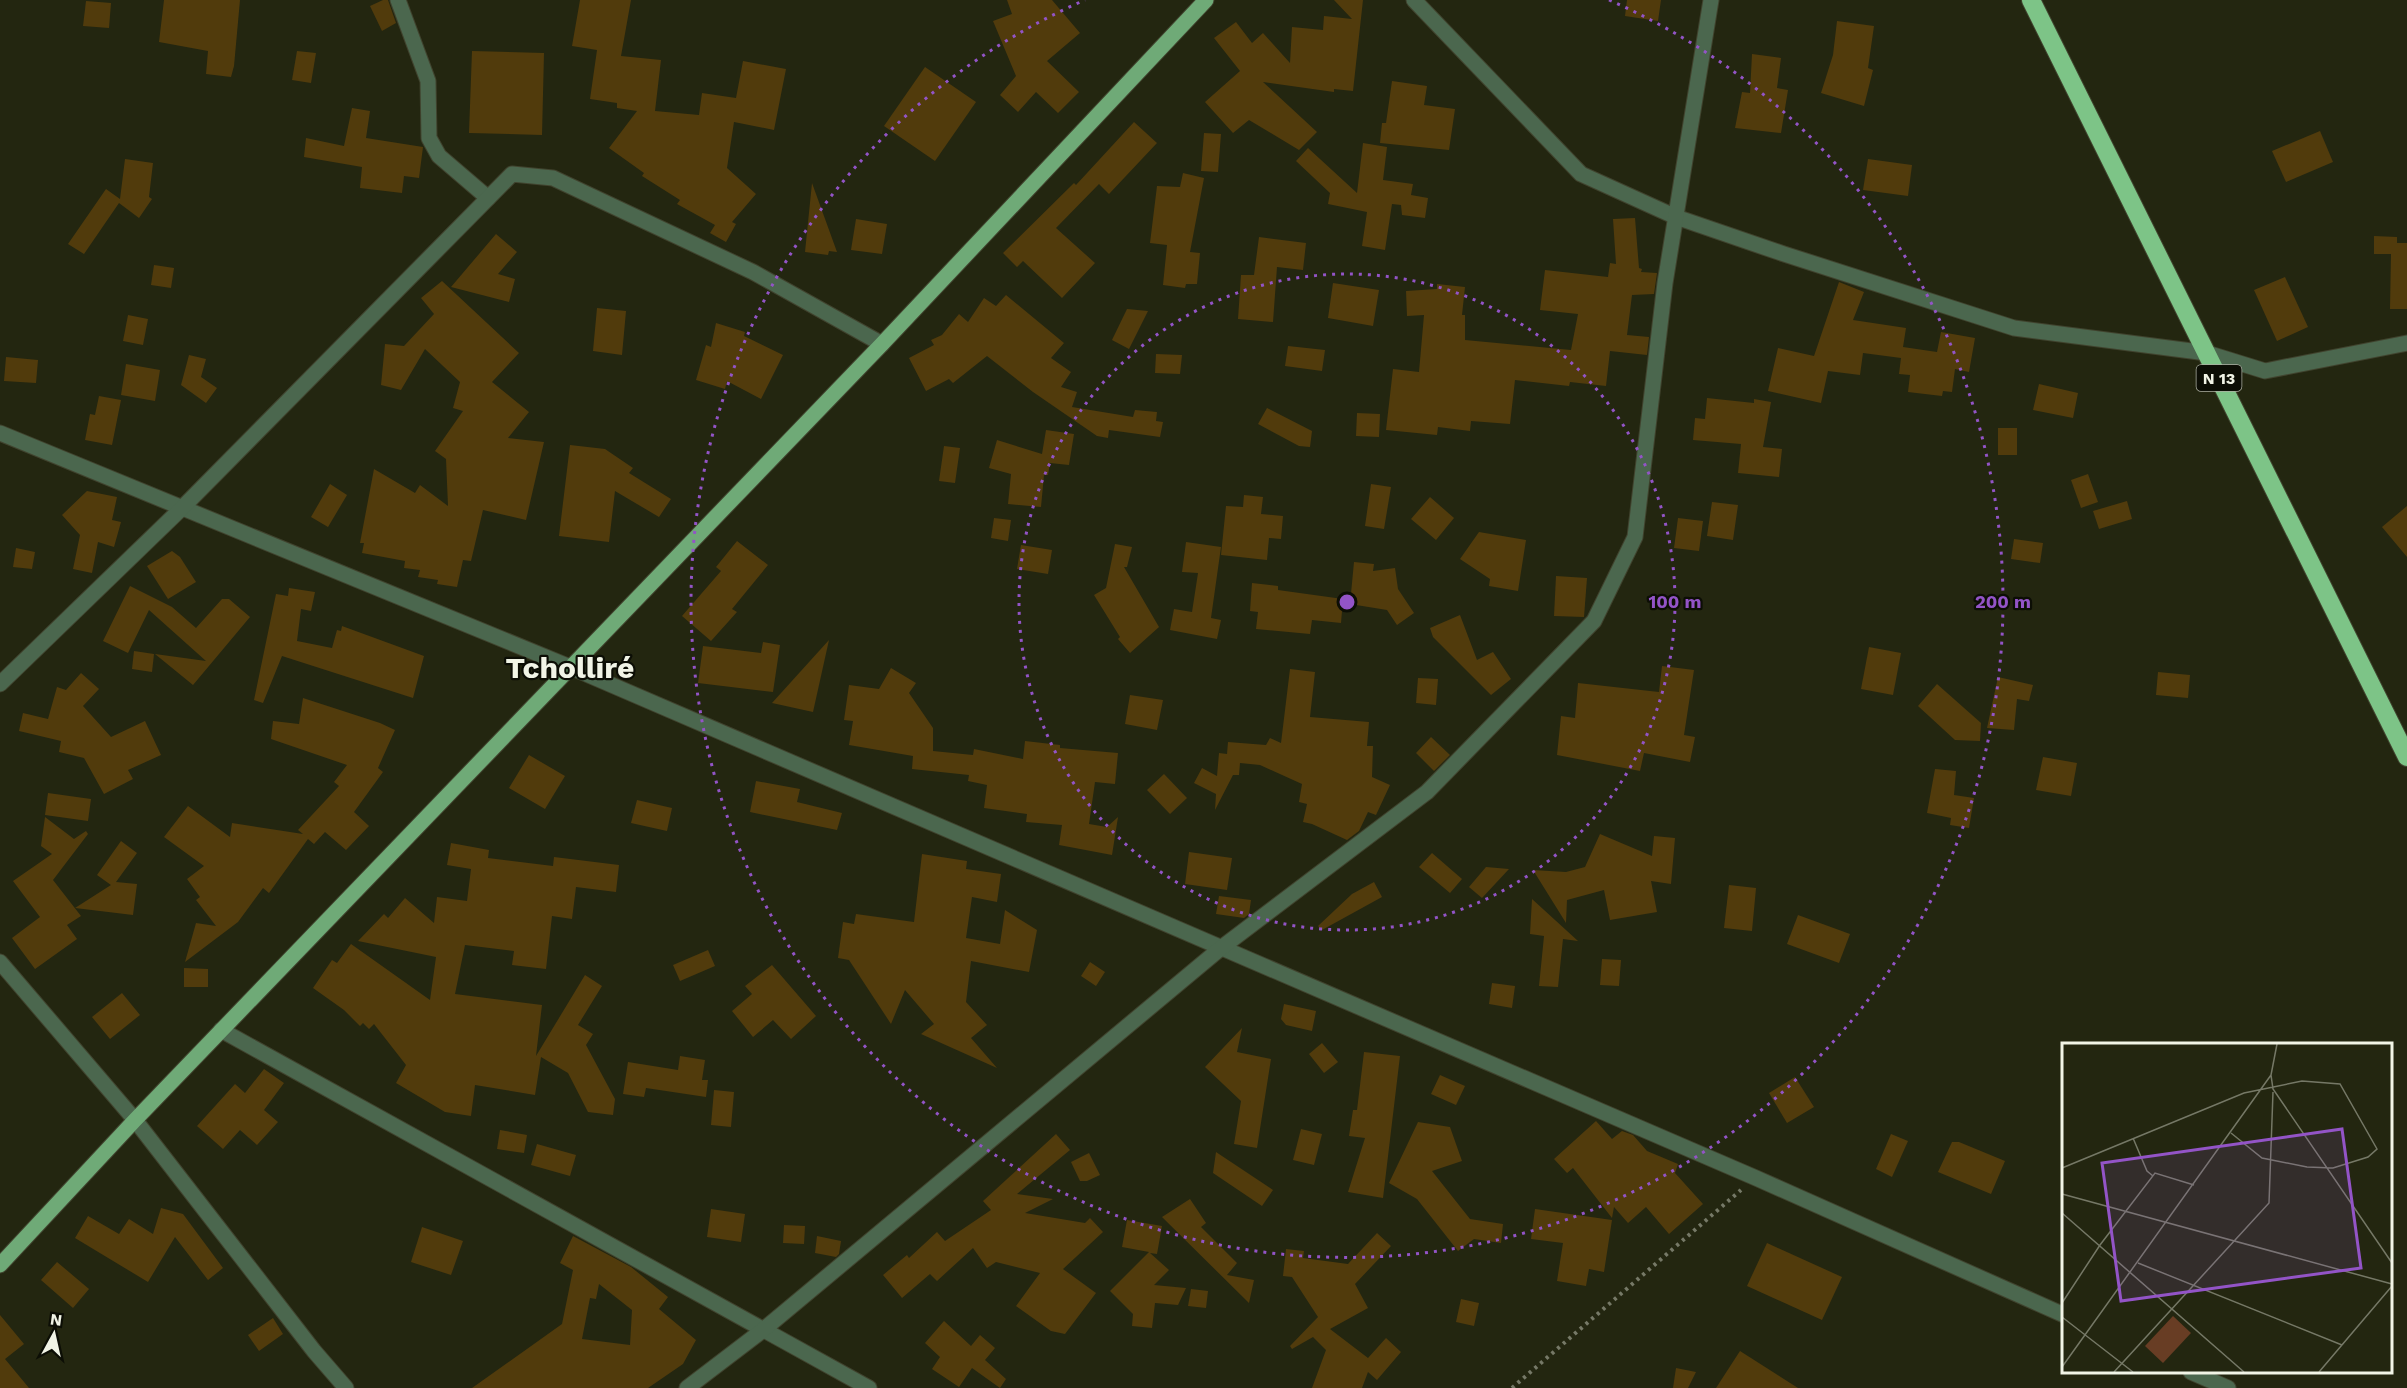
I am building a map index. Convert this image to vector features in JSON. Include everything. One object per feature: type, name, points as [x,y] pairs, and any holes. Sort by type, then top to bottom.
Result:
[{"type":"highway","name":"N 13","points":[[2031,0],[2407,757]]},
{"type":"main road","points":[[0,1265],[221,1030],[882,344],[1206,0]]},
{"type":"street","points":[[398,0],[428,81],[429,138],[439,156],[488,198]]},
{"type":"street","points":[[1414,0],[1581,174],[1676,217],[2014,328],[2207,353],[2265,371],[2407,343]]},
{"type":"street","points":[[687,1388],[763,1330],[1221,948],[1427,792],[1594,621],[1635,537],[1665,283],[1711,0]]},
{"type":"street","points":[[0,684],[183,507],[512,174],[553,178],[753,272],[882,344]]},
{"type":"street","points":[[0,433],[570,667],[1756,1178],[2062,1314]]},
{"type":"street","points":[[0,962],[135,1120],[314,1351],[346,1388]]},
{"type":"street","points":[[221,1030],[869,1388]]},
{"type":"street","points":[[2195,1373],[2228,1388]]},
{"type":"path","points":[[1512,1388],[1756,1178]]},
{"type":"building","points":[[164,0],[240,0],[231,77],[206,74],[208,51],[159,42]]},
{"type":"building","points":[[388,0],[396,23],[382,31],[370,6]]},
{"type":"building","points":[[580,0],[631,0],[621,56],[661,60],[655,111],[699,115],[702,93],[736,98],[743,61],[786,69],[774,130],[734,122],[727,168],[756,194],[732,222],[736,224],[726,242],[710,233],[715,225],[677,204],[680,200],[642,176],[644,173],[609,148],[637,111],[617,108],[617,103],[590,99],[597,50],[572,46]]},
{"type":"building","points":[[1007,0],[1052,0],[1080,33],[1047,61],[1079,92],[1058,113],[1036,92],[1018,112],[1000,95],[1016,76],[993,21],[1012,14]]},
{"type":"building","points":[[1334,0],[1363,0],[1353,91],[1334,89],[1334,92],[1263,82],[1317,132],[1299,150],[1249,120],[1233,133],[1205,102],[1240,71],[1214,38],[1236,22],[1252,43],[1263,33],[1290,63],[1292,27],[1323,30],[1324,16],[1352,19]]},
{"type":"building","points":[[1627,0],[1661,0],[1658,21],[1625,16]]},
{"type":"building","points":[[86,1],[111,3],[109,28],[83,26]]},
{"type":"building","points":[[1837,21],[1874,26],[1868,68],[1873,70],[1864,106],[1821,93],[1833,55]]},
{"type":"building","points":[[297,51],[316,53],[311,83],[292,80]]},
{"type":"building","points":[[472,51],[544,53],[542,135],[469,133]]},
{"type":"building","points":[[1752,54],[1781,58],[1777,88],[1788,90],[1781,133],[1735,128],[1742,92],[1750,93]]},
{"type":"building","points":[[925,67],[976,102],[935,161],[884,126]]},
{"type":"building","points":[[1392,81],[1427,86],[1424,105],[1455,109],[1449,150],[1380,143],[1382,123],[1386,123]]},
{"type":"building","points":[[352,108],[370,111],[366,138],[423,147],[419,178],[404,176],[402,193],[360,188],[362,167],[304,157],[306,138],[344,146]]},
{"type":"building","points":[[1134,122],[1157,143],[1109,194],[1099,184],[1056,228],[1095,263],[1062,298],[1023,261],[1017,267],[1003,253],[1074,183],[1076,185]]},
{"type":"building","points":[[2320,131],[2333,162],[2286,182],[2272,151]]},
{"type":"building","points":[[1204,133],[1221,134],[1218,172],[1201,171]]},
{"type":"building","points":[[1363,143],[1387,147],[1383,180],[1413,184],[1411,195],[1428,198],[1425,218],[1402,215],[1401,205],[1392,204],[1385,250],[1362,246],[1367,212],[1328,204],[1330,193],[1296,161],[1308,148],[1357,193]]},
{"type":"building","points":[[125,159],[153,163],[149,197],[152,199],[139,218],[119,203],[84,254],[68,244],[106,189],[120,199]]},
{"type":"building","points":[[1868,159],[1912,165],[1908,196],[1863,190]]},
{"type":"building","points":[[1183,173],[1204,178],[1190,252],[1200,253],[1197,284],[1186,284],[1185,288],[1163,285],[1167,245],[1150,243],[1157,186],[1180,187]]},
{"type":"building","points":[[812,183],[837,252],[829,251],[828,255],[805,252]]},
{"type":"building","points":[[1635,218],[1639,268],[1642,269],[1641,272],[1657,273],[1654,294],[1632,295],[1627,335],[1649,337],[1647,355],[1610,351],[1606,386],[1570,382],[1569,386],[1515,380],[1510,424],[1471,421],[1470,431],[1438,427],[1437,435],[1386,430],[1393,369],[1419,372],[1424,315],[1407,316],[1406,291],[1437,289],[1437,284],[1465,287],[1462,315],[1465,315],[1465,340],[1571,350],[1578,314],[1540,310],[1545,270],[1608,277],[1610,263],[1616,264],[1613,219]]},
{"type":"building","points":[[856,219],[887,224],[882,254],[851,250]]},
{"type":"building","points":[[496,234],[517,252],[498,274],[515,279],[509,302],[451,287]]},
{"type":"building","points":[[2374,236],[2397,237],[2397,243],[2407,243],[2407,309],[2390,309],[2391,254],[2374,254]]},
{"type":"building","points":[[1259,237],[1306,243],[1303,270],[1277,267],[1273,322],[1238,319],[1241,275],[1254,275]]},
{"type":"building","points":[[154,265],[174,268],[171,288],[151,285]]},
{"type":"building","points":[[2285,277],[2308,327],[2277,341],[2254,290]]},
{"type":"building","points":[[442,281],[519,353],[492,382],[529,412],[508,438],[544,442],[526,520],[483,510],[471,561],[463,560],[457,587],[437,584],[438,580],[418,577],[420,570],[404,568],[405,561],[362,553],[364,543],[360,543],[374,469],[415,493],[420,485],[448,506],[446,459],[435,451],[463,411],[453,408],[460,382],[425,349],[401,390],[381,385],[385,344],[404,346],[434,314],[421,298]]},
{"type":"building","points":[[1839,282],[1864,292],[1853,320],[1906,328],[1903,347],[1937,352],[1941,332],[1975,338],[1969,372],[1955,369],[1952,392],[1943,391],[1942,396],[1908,392],[1910,375],[1899,374],[1901,358],[1863,353],[1860,375],[1828,371],[1821,403],[1768,391],[1778,348],[1814,356]]},
{"type":"building","points":[[1333,283],[1379,290],[1373,326],[1328,318]]},
{"type":"building","points":[[1006,295],[1064,343],[1051,358],[1071,372],[1061,387],[1077,392],[1072,407],[1133,417],[1135,410],[1157,412],[1156,421],[1163,422],[1160,437],[1109,430],[1108,438],[1097,436],[1033,392],[987,356],[953,383],[949,379],[926,391],[909,358],[934,345],[931,340],[942,335],[959,314],[968,322],[984,298],[996,306]]},
{"type":"building","points":[[597,308],[626,311],[622,355],[593,351]]},
{"type":"building","points":[[1127,309],[1148,311],[1129,349],[1112,340]]},
{"type":"building","points":[[128,315],[148,319],[143,345],[123,341]]},
{"type":"building","points":[[716,323],[745,332],[744,336],[783,355],[761,399],[727,381],[725,389],[696,380],[706,345],[711,347]]},
{"type":"building","points":[[1288,346],[1325,350],[1322,371],[1285,366]]},
{"type":"building","points":[[1156,354],[1182,355],[1180,374],[1155,373]]},
{"type":"building","points":[[189,355],[206,359],[201,377],[217,388],[206,403],[181,385]]},
{"type":"building","points":[[6,357],[38,360],[36,383],[4,381]]},
{"type":"building","points":[[126,364],[160,370],[155,401],[121,395]]},
{"type":"building","points":[[2039,384],[2078,393],[2073,418],[2033,410]]},
{"type":"building","points":[[99,396],[121,400],[112,445],[85,440],[90,414],[95,415]]},
{"type":"building","points":[[1707,398],[1754,403],[1754,399],[1771,402],[1763,447],[1782,449],[1779,477],[1738,473],[1741,444],[1693,440],[1695,418],[1705,419]]},
{"type":"building","points":[[1267,408],[1312,431],[1310,447],[1299,446],[1258,424]]},
{"type":"building","points":[[1357,413],[1380,414],[1379,437],[1356,436]]},
{"type":"building","points":[[1998,428],[2017,428],[2017,455],[1998,455]]},
{"type":"building","points":[[1046,430],[1074,434],[1069,465],[1050,463],[1048,475],[1044,475],[1041,507],[1008,504],[1011,474],[989,468],[997,440],[1042,454]]},
{"type":"building","points":[[570,445],[605,449],[633,468],[629,473],[671,499],[659,517],[615,491],[609,542],[559,536]]},
{"type":"building","points":[[944,446],[960,448],[955,483],[939,481]]},
{"type":"building","points":[[2088,474],[2098,502],[2081,508],[2071,480]]},
{"type":"building","points":[[330,484],[347,495],[328,527],[311,517]]},
{"type":"building","points":[[1371,484],[1391,487],[1384,529],[1365,526]]},
{"type":"building","points":[[87,491],[117,497],[112,520],[121,522],[114,547],[98,542],[92,573],[73,569],[80,535],[62,515]]},
{"type":"building","points":[[1244,495],[1263,497],[1261,514],[1283,516],[1281,539],[1269,538],[1267,560],[1221,555],[1226,506],[1243,507]]},
{"type":"building","points":[[1430,497],[1454,518],[1436,540],[1411,519]]},
{"type":"building","points":[[2127,501],[2132,519],[2099,529],[2093,511]]},
{"type":"building","points":[[1712,502],[1738,505],[1733,540],[1707,536]]},
{"type":"building","points":[[2407,506],[2407,557],[2382,527]]},
{"type":"building","points":[[994,518],[1011,520],[1008,541],[991,538]]},
{"type":"building","points":[[1678,518],[1703,521],[1699,551],[1674,548]]},
{"type":"building","points":[[1479,532],[1526,540],[1518,591],[1489,586],[1490,579],[1460,559]]},
{"type":"building","points":[[2014,539],[2043,543],[2040,563],[2011,559]]},
{"type":"building","points":[[737,541],[768,565],[732,609],[737,612],[711,641],[682,616],[721,571],[716,567]]},
{"type":"building","points":[[1186,542],[1221,547],[1211,618],[1221,620],[1217,639],[1170,630],[1174,609],[1192,612],[1198,573],[1182,572]]},
{"type":"building","points":[[1115,544],[1132,547],[1127,567],[1124,567],[1159,627],[1130,653],[1118,639],[1120,637],[1094,595],[1106,588]]},
{"type":"building","points":[[1021,545],[1052,550],[1048,574],[1017,569]]},
{"type":"building","points":[[16,548],[35,552],[32,569],[13,567]]},
{"type":"building","points":[[172,551],[180,557],[196,582],[168,599],[147,566]]},
{"type":"building","points":[[1354,562],[1374,564],[1373,571],[1395,568],[1398,589],[1414,613],[1397,625],[1387,610],[1350,604]]},
{"type":"building","points":[[1556,576],[1587,578],[1584,617],[1554,616]]},
{"type":"building","points":[[1252,583],[1278,586],[1278,590],[1343,599],[1341,623],[1312,620],[1310,634],[1256,629],[1258,612],[1250,611]]},
{"type":"building","points":[[130,586],[172,607],[196,628],[222,599],[229,599],[250,617],[193,685],[155,654],[206,661],[149,610],[128,653],[103,641]]},
{"type":"building","points":[[289,588],[315,592],[311,611],[301,609],[297,641],[332,648],[337,630],[341,631],[342,626],[424,656],[413,698],[282,656],[263,703],[254,700],[276,594],[288,596]]},
{"type":"building","points":[[1460,615],[1477,660],[1493,652],[1511,679],[1491,695],[1433,637],[1430,628]]},
{"type":"building","points":[[829,640],[813,712],[772,703]]},
{"type":"building","points":[[763,642],[780,645],[773,692],[698,683],[703,646],[761,653]]},
{"type":"building","points":[[1869,647],[1901,653],[1893,695],[1861,689]]},
{"type":"building","points":[[134,651],[154,654],[152,672],[132,669]]},
{"type":"building","points":[[1662,666],[1694,670],[1684,735],[1695,737],[1690,762],[1644,753],[1640,771],[1557,755],[1561,716],[1575,718],[1578,683],[1659,692]]},
{"type":"building","points":[[891,668],[916,683],[909,693],[933,728],[933,751],[973,755],[974,749],[1023,759],[1025,741],[1060,745],[1060,748],[1118,753],[1115,784],[1095,782],[1089,824],[1107,827],[1118,817],[1112,855],[1059,845],[1062,825],[1026,822],[1027,814],[984,808],[987,785],[968,781],[969,775],[912,769],[913,756],[849,745],[853,721],[844,720],[849,685],[879,689]]},
{"type":"building","points":[[1290,669],[1315,672],[1310,717],[1369,722],[1367,746],[1373,746],[1372,777],[1390,785],[1376,815],[1368,812],[1359,831],[1347,840],[1303,822],[1307,804],[1299,802],[1302,784],[1260,765],[1240,763],[1239,775],[1233,775],[1215,810],[1216,794],[1194,783],[1202,768],[1217,776],[1219,753],[1227,754],[1228,742],[1266,745],[1270,738],[1281,743]]},
{"type":"building","points":[[2158,672],[2190,675],[2188,698],[2156,695]]},
{"type":"building","points":[[81,673],[99,689],[83,706],[111,737],[145,721],[161,755],[128,770],[133,779],[104,794],[84,758],[59,752],[61,741],[19,731],[23,713],[48,719],[57,687],[66,690]]},
{"type":"building","points":[[1998,677],[2033,685],[2029,701],[2017,699],[2014,730],[1987,728]]},
{"type":"building","points":[[1418,678],[1438,679],[1436,705],[1416,703]]},
{"type":"building","points":[[1937,684],[1981,723],[1980,741],[1955,740],[1918,706]]},
{"type":"building","points":[[1130,695],[1163,700],[1157,730],[1125,724]]},
{"type":"building","points":[[303,698],[395,730],[378,768],[383,772],[354,812],[369,826],[346,850],[325,832],[314,844],[308,839],[269,893],[263,888],[238,922],[185,962],[196,923],[216,926],[196,900],[200,897],[187,879],[204,866],[164,837],[188,806],[230,837],[232,823],[303,834],[298,830],[339,786],[334,782],[347,765],[271,739],[273,721],[299,724]]},
{"type":"building","points":[[1431,737],[1450,755],[1434,771],[1416,753]]},
{"type":"building","points":[[529,755],[565,776],[545,809],[509,788]]},
{"type":"building","points":[[2043,757],[2077,763],[2071,796],[2036,790]]},
{"type":"building","points":[[1935,769],[1956,771],[1954,795],[1974,798],[1969,828],[1950,825],[1951,818],[1927,813]]},
{"type":"building","points":[[1164,774],[1187,798],[1170,814],[1147,790]]},
{"type":"building","points":[[756,781],[800,789],[797,802],[842,813],[837,830],[750,812]]},
{"type":"building","points":[[48,793],[91,799],[88,821],[45,815]]},
{"type":"building","points":[[637,800],[672,808],[667,831],[631,823]]},
{"type":"building","points":[[45,817],[74,839],[86,831],[88,834],[53,880],[81,916],[67,925],[77,939],[35,969],[12,938],[40,917],[13,881],[52,854],[41,846]]},
{"type":"building","points":[[1600,834],[1652,856],[1654,836],[1675,838],[1671,884],[1651,881],[1657,912],[1610,920],[1604,890],[1567,900],[1566,923],[1533,870],[1566,872],[1585,867]]},
{"type":"building","points":[[121,841],[137,853],[116,882],[137,884],[133,915],[75,908],[111,885],[97,875]]},
{"type":"building","points":[[451,843],[489,850],[488,858],[553,866],[554,857],[619,865],[616,892],[576,887],[572,919],[552,916],[546,969],[512,965],[514,951],[465,945],[455,994],[542,1005],[536,1056],[585,975],[602,986],[578,1025],[593,1034],[586,1045],[615,1099],[613,1115],[588,1112],[568,1073],[541,1057],[535,1095],[475,1085],[471,1116],[445,1112],[396,1083],[406,1065],[374,1024],[369,1029],[363,1023],[360,1026],[344,1010],[313,988],[332,960],[337,963],[351,944],[430,1000],[436,957],[358,941],[384,914],[388,918],[405,898],[434,923],[437,897],[467,901],[471,869],[447,865]]},
{"type":"building","points":[[1189,852],[1232,858],[1227,890],[1185,884]]},
{"type":"building","points":[[1432,853],[1462,879],[1450,893],[1419,867]]},
{"type":"building","points":[[922,854],[967,861],[966,869],[1001,874],[997,902],[972,897],[966,938],[1000,944],[1005,910],[1037,930],[1029,972],[971,961],[966,1002],[987,1025],[971,1038],[997,1068],[921,1034],[934,1024],[905,990],[891,1024],[849,960],[838,958],[843,922],[854,924],[856,914],[914,922]]},
{"type":"building","points":[[1486,867],[1509,869],[1482,898],[1469,887]]},
{"type":"building","points":[[1374,882],[1382,897],[1322,930],[1318,926],[1352,894]]},
{"type":"building","points":[[1729,885],[1756,888],[1752,931],[1724,928]]},
{"type":"building","points":[[1219,896],[1251,900],[1249,914],[1244,918],[1216,914]]},
{"type":"building","points":[[1532,899],[1578,941],[1563,939],[1558,987],[1539,986],[1544,936],[1530,934]]},
{"type":"building","points":[[1798,915],[1850,934],[1839,963],[1787,944]]},
{"type":"building","points":[[708,950],[715,966],[680,981],[673,965]]},
{"type":"building","points":[[1602,959],[1621,960],[1619,986],[1600,985]]},
{"type":"building","points":[[1090,962],[1105,972],[1096,986],[1081,976]]},
{"type":"building","points":[[772,965],[816,1016],[791,1039],[773,1020],[753,1037],[732,1011],[752,994],[745,986]]},
{"type":"building","points":[[184,968],[208,969],[208,987],[184,987]]},
{"type":"building","points":[[1492,983],[1515,986],[1512,1008],[1489,1004]]},
{"type":"building","points":[[122,993],[140,1015],[110,1039],[92,1017]]},
{"type":"building","points":[[1284,1004],[1316,1011],[1312,1031],[1286,1025],[1281,1019]]},
{"type":"building","points":[[1242,1028],[1237,1052],[1271,1059],[1257,1148],[1234,1144],[1241,1101],[1205,1067]]},
{"type":"building","points":[[1322,1043],[1338,1062],[1324,1073],[1309,1054]]},
{"type":"building","points":[[1364,1052],[1400,1056],[1383,1198],[1348,1192],[1365,1138],[1349,1136],[1353,1110],[1357,1110]]},
{"type":"building","points":[[680,1056],[705,1060],[702,1080],[708,1080],[706,1097],[646,1088],[644,1097],[623,1094],[628,1062],[678,1070]]},
{"type":"building","points":[[264,1069],[284,1083],[264,1110],[278,1122],[257,1145],[240,1130],[223,1149],[197,1126],[235,1084],[245,1093]]},
{"type":"building","points":[[1440,1075],[1465,1086],[1456,1105],[1431,1094]]},
{"type":"building","points":[[1795,1077],[1814,1107],[1787,1123],[1769,1093]]},
{"type":"building","points":[[714,1090],[734,1092],[731,1127],[711,1125]]},
{"type":"building","points":[[1596,1121],[1612,1139],[1622,1131],[1633,1135],[1647,1151],[1678,1164],[1675,1173],[1703,1204],[1669,1234],[1646,1207],[1628,1223],[1614,1207],[1612,1218],[1573,1168],[1567,1173],[1554,1159]]},
{"type":"building","points":[[1418,1122],[1450,1127],[1462,1161],[1432,1171],[1470,1219],[1503,1224],[1501,1243],[1474,1239],[1458,1251],[1417,1199],[1389,1183]]},
{"type":"building","points":[[1301,1129],[1322,1134],[1314,1165],[1293,1160]]},
{"type":"building","points":[[500,1130],[527,1135],[524,1153],[497,1149]]},
{"type":"building","points":[[1056,1134],[1070,1150],[1017,1194],[1053,1199],[1025,1213],[1085,1223],[1090,1218],[1103,1232],[1063,1269],[1096,1293],[1065,1334],[1051,1331],[1016,1306],[1040,1273],[996,1262],[987,1268],[973,1248],[937,1281],[930,1274],[902,1298],[883,1275],[907,1255],[909,1258],[937,1232],[945,1241],[991,1210],[983,1201]]},
{"type":"building","points":[[1891,1134],[1908,1141],[1892,1177],[1876,1169]]},
{"type":"building","points":[[1952,1142],[1959,1142],[2005,1161],[1991,1194],[1938,1172]]},
{"type":"building","points":[[537,1144],[576,1155],[570,1176],[531,1165]]},
{"type":"building","points":[[1216,1152],[1273,1190],[1262,1206],[1213,1173]]},
{"type":"building","points":[[1089,1153],[1100,1175],[1087,1181],[1080,1181],[1071,1162]]},
{"type":"building","points":[[1190,1199],[1206,1223],[1201,1227],[1237,1263],[1227,1275],[1254,1280],[1249,1303],[1162,1217]]},
{"type":"building","points":[[161,1208],[183,1214],[223,1268],[208,1280],[175,1237],[148,1282],[75,1238],[88,1216],[119,1234],[129,1219],[153,1234]]},
{"type":"building","points":[[711,1209],[745,1214],[741,1242],[707,1237]]},
{"type":"building","points":[[1535,1209],[1612,1220],[1604,1272],[1589,1269],[1586,1286],[1557,1281],[1563,1243],[1531,1239]]},
{"type":"building","points":[[1127,1220],[1162,1226],[1157,1254],[1150,1253],[1169,1270],[1154,1285],[1186,1288],[1178,1305],[1155,1303],[1152,1328],[1132,1326],[1133,1314],[1110,1291],[1149,1252],[1122,1247]]},
{"type":"building","points":[[784,1225],[805,1226],[804,1244],[783,1243]]},
{"type":"building","points":[[422,1227],[463,1241],[451,1275],[411,1262]]},
{"type":"building","points":[[1377,1233],[1391,1246],[1355,1284],[1368,1308],[1330,1329],[1368,1358],[1386,1338],[1401,1352],[1377,1380],[1368,1372],[1362,1388],[1312,1388],[1326,1350],[1313,1337],[1292,1349],[1290,1346],[1318,1317],[1292,1277],[1283,1276],[1286,1249],[1304,1251],[1303,1258],[1348,1264]]},
{"type":"building","points":[[573,1236],[631,1267],[668,1297],[659,1309],[696,1340],[683,1364],[648,1388],[472,1388],[562,1324],[573,1270],[560,1263]],"holes":[[[599,1284],[632,1310],[630,1345],[582,1339],[590,1298],[596,1299]]]},
{"type":"building","points":[[817,1236],[841,1241],[839,1254],[836,1257],[815,1253]]},
{"type":"building","points":[[1767,1243],[1842,1277],[1822,1320],[1747,1286]]},
{"type":"building","points":[[57,1262],[89,1289],[73,1308],[41,1280]]},
{"type":"building","points":[[1191,1289],[1208,1291],[1206,1308],[1188,1306]]},
{"type":"building","points":[[1461,1299],[1479,1303],[1474,1326],[1456,1322]]},
{"type":"building","points":[[0,1315],[24,1344],[5,1359],[29,1388],[0,1388]]},
{"type":"building","points":[[273,1318],[283,1334],[259,1351],[248,1335]]},
{"type":"building","points":[[944,1321],[971,1346],[980,1335],[995,1348],[985,1360],[1006,1379],[1000,1388],[972,1368],[959,1387],[932,1369],[940,1357],[925,1343]]},
{"type":"building","points":[[1740,1351],[1798,1388],[1716,1388]]},
{"type":"building","points":[[1676,1368],[1696,1372],[1688,1388],[1673,1388]]},
{"type":"district","name":"Tcholliré","points":[[570,667]]}]
